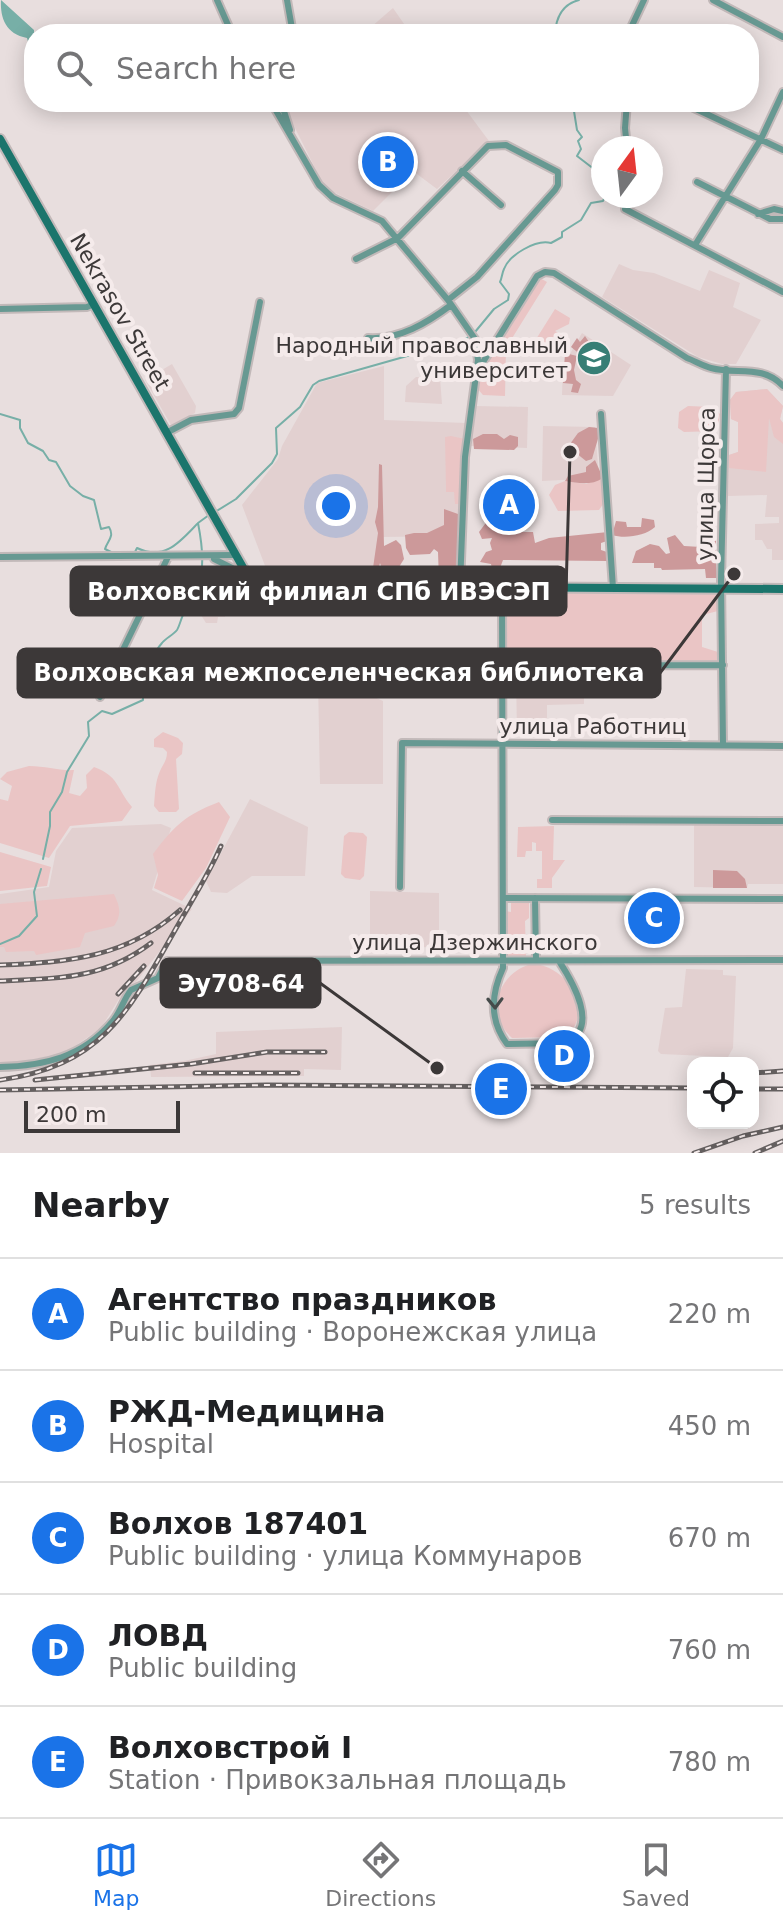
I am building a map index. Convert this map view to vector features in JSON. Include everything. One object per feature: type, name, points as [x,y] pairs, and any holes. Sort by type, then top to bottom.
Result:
[{"type":"main road","name":"Nekrasov Street","points":[[0,139],[237,555]]},
{"type":"main road","points":[[237,555],[251,578],[279,585],[783,589]]},
{"type":"street","points":[[217,0],[228,24]]},
{"type":"street","points":[[287,0],[291,24]]},
{"type":"street","points":[[633,24],[644,0]]},
{"type":"street","points":[[713,0],[758,24]]},
{"type":"street","points":[[759,24],[783,37]]},
{"type":"street","points":[[695,245],[761,139],[783,92]]},
{"type":"street","points":[[277,112],[309,171],[327,194],[382,221],[450,302],[475,339],[478,360],[465,457],[460,586]]},
{"type":"street","points":[[285,112],[297,147]]},
{"type":"street","points":[[626,112],[626,136]]},
{"type":"street","points":[[703,112],[783,150]]},
{"type":"street","points":[[356,259],[398,238],[488,146],[506,145],[558,172],[555,190],[477,277],[450,302],[415,328],[381,339],[368,338]]},
{"type":"street","points":[[462,171],[501,205]]},
{"type":"street","points":[[697,182],[758,214],[775,221],[783,219]]},
{"type":"street","points":[[625,208],[782,289]]},
{"type":"street","points":[[758,214],[774,209],[783,211]]},
{"type":"street","points":[[476,373],[537,276],[545,272],[554,273],[687,358],[710,368],[768,374],[783,386]]},
{"type":"street","points":[[168,432],[191,420],[234,414],[239,408],[260,302]]},
{"type":"street","points":[[0,309],[65,309],[94,304]]},
{"type":"street","name":"улица Щорса","points":[[723,744],[721,588],[726,369]]},
{"type":"street","points":[[601,414],[613,588]]},
{"type":"street","points":[[0,557],[237,555]]},
{"type":"street","points":[[100,697],[168,557]]},
{"type":"street","points":[[210,557],[251,578]]},
{"type":"street","points":[[502,588],[503,968],[492,996],[497,1031],[507,1044],[568,1042],[578,1031],[582,1015],[578,992],[559,961]]},
{"type":"street","points":[[502,666],[723,665]]},
{"type":"street","name":"улица Работниц","points":[[400,887],[402,743],[783,746]]},
{"type":"street","points":[[552,820],[783,821]]},
{"type":"street","points":[[503,898],[783,899]]},
{"type":"street","points":[[535,898],[536,960]]},
{"type":"street","name":"улица Дзержинского","points":[[0,1067],[49,1063],[73,1054],[99,1036],[122,1008],[131,990],[158,978],[167,961],[783,960]]},
{"type":"shaded area","points":[[393,8],[404,24],[375,24]]},
{"type":"shaded area","points":[[287,112],[467,112],[489,141],[437,189],[413,171],[373,211],[331,191],[322,182]]},
{"type":"shaded area","points":[[619,264],[654,273],[700,291],[709,270],[740,283],[733,307],[761,320],[736,364],[722,364],[698,357],[602,297]]},
{"type":"shaded area","points":[[540,278],[547,282],[506,348],[505,396],[483,395],[476,387],[478,378]]},
{"type":"shaded area","points":[[555,309],[570,318],[569,324],[555,331],[567,334],[566,346],[560,350],[537,349],[533,344]]},
{"type":"shaded area","name":"Народный православный университет","points":[[582,333],[631,365],[613,396],[562,395],[563,366]]},
{"type":"shaded area","points":[[585,336],[602,349],[596,355],[602,356],[606,364],[602,367],[594,357],[586,359],[571,347],[577,338],[580,342]]},
{"type":"shaded area","points":[[565,353],[577,356],[574,370],[576,380],[581,384],[578,393],[571,392],[573,384],[563,383]]},
{"type":"shaded area","points":[[172,364],[196,406],[195,413],[171,425],[145,380]]},
{"type":"shaded area","points":[[384,366],[384,420],[466,423],[460,536],[381,537],[380,579],[270,579],[242,505],[278,459],[317,383]]},
{"type":"shaded area","points":[[416,377],[440,378],[442,404],[405,402],[406,386]]},
{"type":"shaded area","points":[[767,389],[783,406],[780,419],[783,423],[783,560],[772,560],[772,549],[767,549],[762,540],[755,540],[755,524],[779,523],[779,517],[765,517],[767,495],[728,496],[729,455],[738,452],[738,422],[731,419],[730,400],[736,392]]},
{"type":"shaded area","points":[[767,389],[783,406],[780,419],[783,423],[783,444],[774,437],[769,418],[766,472],[729,468],[729,455],[738,452],[738,422],[731,419],[730,400],[736,392]]},
{"type":"shaded area","points":[[476,406],[528,407],[527,448],[471,446]]},
{"type":"shaded area","points":[[688,406],[712,407],[720,414],[717,431],[684,432],[678,428],[679,412]]},
{"type":"shaded area","points":[[543,426],[595,427],[599,478],[542,481]]},
{"type":"shaded area","points":[[589,427],[598,428],[600,432],[592,459],[586,461],[570,444],[578,433]]},
{"type":"shaded area","points":[[483,434],[497,434],[504,439],[510,435],[518,437],[518,446],[514,450],[474,449],[473,439]]},
{"type":"shaded area","points":[[445,437],[465,439],[461,504],[455,504],[454,492],[446,492]]},
{"type":"shaded area","points":[[595,460],[603,478],[589,483],[565,481],[568,476],[586,472],[586,467]]},
{"type":"shaded area","points":[[379,464],[382,465],[384,546],[396,540],[401,545],[404,559],[399,567],[400,580],[386,580],[380,563],[376,575],[376,568],[373,568],[378,533],[375,522]]},
{"type":"shaded area","points":[[603,478],[606,500],[599,510],[558,511],[549,495],[555,485],[565,481],[586,484]]},
{"type":"shaded area","points":[[444,509],[458,514],[458,574],[451,581],[439,581],[438,552],[434,549],[430,554],[410,555],[406,548],[405,535],[427,533],[444,525]]},
{"type":"shaded area","points":[[509,516],[517,522],[517,532],[533,532],[535,543],[549,538],[608,532],[607,541],[601,543],[601,550],[607,552],[608,561],[503,560],[500,568],[492,569],[491,564],[480,562],[486,552],[492,550],[492,538],[482,539],[479,532],[488,520]]},
{"type":"shaded area","points":[[642,518],[654,520],[655,527],[635,536],[612,535],[616,521],[626,522],[627,527],[641,527]]},
{"type":"shaded area","points":[[714,523],[716,554],[709,558],[716,562],[717,578],[706,578],[705,569],[662,570],[654,568],[654,563],[632,563],[636,551],[650,544],[659,546],[666,554],[670,553],[667,538],[675,535],[684,546],[701,547],[709,543]]},
{"type":"shaded area","points":[[216,587],[225,600],[225,617],[218,617],[217,623],[206,623],[199,612],[199,597]]},
{"type":"shaded area","points":[[507,592],[718,593],[718,611],[702,615],[702,647],[718,652],[718,664],[507,665]]},
{"type":"shaded area","points":[[584,676],[584,704],[547,705],[547,731],[517,732],[516,677]]},
{"type":"shaded area","points":[[366,679],[368,694],[383,701],[383,784],[320,784],[318,680]]},
{"type":"shaded area","points":[[163,732],[183,743],[182,754],[176,759],[179,809],[176,812],[159,812],[154,806],[157,780],[167,752],[154,747],[154,739]]},
{"type":"shaded area","points":[[29,766],[74,770],[69,793],[80,796],[87,788],[86,775],[94,767],[113,779],[132,807],[122,821],[70,826],[49,858],[0,843],[0,799],[8,801],[12,786],[0,779],[7,772]]},
{"type":"shaded area","points":[[250,799],[308,827],[305,876],[252,876],[227,893],[211,892],[206,881]]},
{"type":"shaded area","points":[[219,802],[230,817],[206,868],[182,901],[154,888],[158,875],[153,854],[181,822]]},
{"type":"shaded area","points":[[161,824],[171,828],[152,890],[192,909],[133,986],[119,999],[101,1028],[65,1053],[20,1062],[0,1062],[0,894],[49,887],[56,851],[72,828]]},
{"type":"shaded area","points":[[694,824],[783,825],[783,884],[748,884],[747,888],[694,887]]},
{"type":"shaded area","points":[[554,826],[553,860],[565,860],[552,878],[552,888],[537,888],[537,879],[542,879],[542,851],[536,851],[536,843],[532,842],[532,851],[526,851],[525,857],[517,857],[518,827]]},
{"type":"shaded area","points":[[349,832],[363,833],[367,837],[364,876],[360,880],[345,878],[341,874],[344,836]]},
{"type":"shaded area","points":[[0,852],[51,867],[47,886],[0,891]]},
{"type":"shaded area","points":[[713,870],[737,871],[745,879],[747,888],[713,888]]},
{"type":"shaded area","points":[[370,891],[439,893],[439,947],[370,948]]},
{"type":"shaded area","points":[[114,894],[119,910],[114,926],[85,933],[80,947],[36,955],[34,951],[6,952],[4,947],[0,947],[0,904]]},
{"type":"shaded area","points":[[511,902],[529,903],[529,918],[525,921],[526,956],[507,957],[506,943],[509,943],[505,911],[511,912]]},
{"type":"shaded area","points":[[531,964],[556,972],[574,991],[578,1015],[574,1027],[565,1037],[512,1038],[499,1018],[497,1007],[503,985],[519,969]]},
{"type":"shaded area","points":[[686,969],[723,970],[723,975],[736,976],[733,1048],[728,1057],[661,1054],[658,1051],[665,1008],[682,1007]]},
{"type":"shaded area","points":[[342,1027],[341,1070],[304,1069],[304,1076],[151,1077],[150,1065],[216,1054],[216,1032]]},
{"type":"water","points":[[1,0],[27,24],[24,24],[24,37],[9,29],[2,13]]},
{"type":"waterway","points":[[557,24],[561,12],[579,0]]},
{"type":"waterway","points":[[574,112],[577,130],[582,137],[578,141],[581,149],[577,156],[591,167]]},
{"type":"waterway","points":[[475,332],[494,309],[508,300],[509,294],[500,282],[511,258],[538,243],[551,243],[562,237],[562,232],[581,220],[591,203]]},
{"type":"waterway","points":[[215,512],[236,499],[272,463],[277,454],[276,428],[300,407],[313,385],[446,345],[451,348],[470,336]]},
{"type":"waterway","points":[[0,414],[20,420],[20,428],[28,443],[56,462],[70,486],[94,500],[101,529],[109,527],[111,530],[105,549],[113,553]]},
{"type":"waterway","points":[[43,859],[50,812],[62,792],[67,772],[89,736],[88,722],[102,711],[112,714],[143,700],[143,689],[150,683],[153,657],[178,628],[202,570],[198,523],[209,515]]},
{"type":"waterway","points":[[123,553],[135,552],[137,548],[163,551],[177,543],[197,524]]},
{"type":"waterway","points":[[0,944],[19,936],[37,916],[34,892],[41,869]]},
{"type":"railway","points":[[0,1080],[34,1073],[63,1062],[87,1049],[107,1032],[141,988],[221,846]]},
{"type":"railway","points":[[0,965],[73,959],[118,948],[160,926],[180,910]]},
{"type":"railway","points":[[0,981],[79,975],[115,964],[151,943]]},
{"type":"railway","points":[[118,994],[144,966]]},
{"type":"railway","points":[[35,1080],[191,1064],[267,1052],[325,1052]]},
{"type":"railway","points":[[759,1073],[783,1071]]},
{"type":"railway","points":[[195,1073],[298,1073]]},
{"type":"railway","points":[[0,1090],[267,1085],[687,1088]]},
{"type":"railway","points":[[759,1089],[783,1089]]},
{"type":"railway","points":[[694,1153],[743,1136],[783,1127]]},
{"type":"railway","points":[[755,1153],[783,1141]]},
{"type":"place","name":"РЖД-Медицина","points":[[388,162]]},
{"type":"place","name":"Народный православный университет","points":[[594,358]]},
{"type":"place","name":"Волховский филиал СПб ИВЭСЭП","points":[[570,452]]},
{"type":"place","name":"Агентство праздников","points":[[509,505]]},
{"type":"place","name":"Волховская межпоселенческая библиотека","points":[[734,574]]},
{"type":"place","name":"Волхов 187401","points":[[654,918]]},
{"type":"place","name":"ЛОВД","points":[[564,1056]]},
{"type":"place","name":"Эу708-64","points":[[437,1068]]},
{"type":"place","name":"Волховстрой I","points":[[501,1089]]}]
